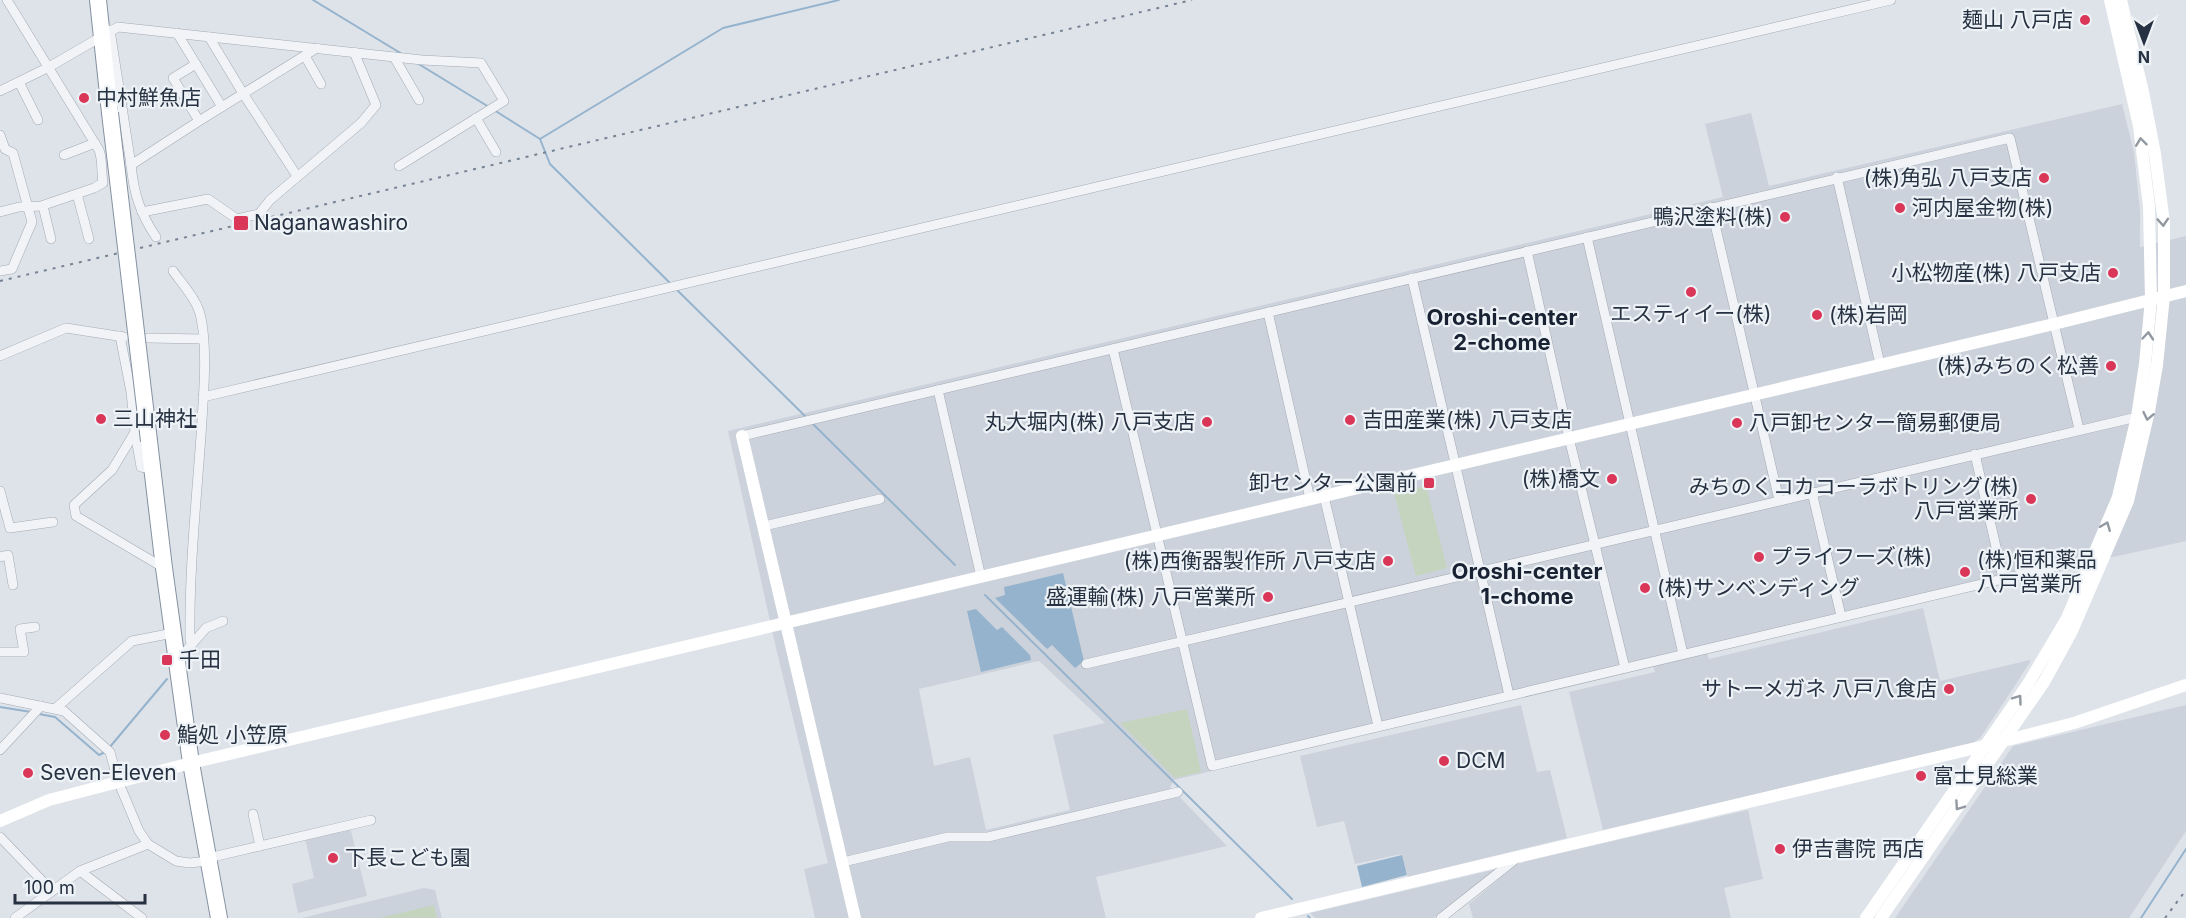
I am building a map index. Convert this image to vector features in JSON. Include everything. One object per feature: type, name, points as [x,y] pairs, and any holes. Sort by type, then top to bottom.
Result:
[{"type":"highway","points":[[98,0],[106,33],[110,113],[142,437],[152,469],[164,568],[179,605],[173,633],[176,662],[191,763],[219,918]]},
{"type":"street","points":[[0,212],[43,206],[103,183],[103,159],[95,143],[7,0]]},
{"type":"street","points":[[203,397],[1892,0]]},
{"type":"street","points":[[1881,918],[2044,682],[2072,630],[2118,497],[2137,417],[2158,298],[2139,126],[2110,0]]},
{"type":"street","points":[[1866,918],[2028,684],[2094,570],[2131,490],[2157,365],[2158,298],[2164,223],[2155,154],[2121,0]]},
{"type":"street","points":[[0,90],[49,67],[118,27],[422,60],[481,63],[504,101],[399,166]]},
{"type":"street","points":[[106,33],[131,165],[133,192],[156,237]]},
{"type":"street","points":[[177,33],[222,107]]},
{"type":"street","points":[[209,37],[297,176]]},
{"type":"street","points":[[131,165],[317,48]]},
{"type":"street","points":[[142,212],[208,199],[237,219],[255,216],[297,176],[361,123],[376,105],[354,52]]},
{"type":"street","points":[[305,56],[321,84]]},
{"type":"street","points":[[394,57],[419,100]]},
{"type":"street","points":[[196,64],[173,78],[199,121]]},
{"type":"street","points":[[19,82],[38,120]]},
{"type":"street","points":[[476,118],[496,152]]},
{"type":"street","points":[[0,135],[5,148],[13,153],[32,222],[12,269],[0,271]]},
{"type":"street","points":[[855,918],[742,436],[2010,138],[2079,429]]},
{"type":"street","points":[[64,155],[95,143]]},
{"type":"street","points":[[1837,177],[1880,364]]},
{"type":"street","points":[[77,194],[88,238]]},
{"type":"street","points":[[43,206],[51,239]]},
{"type":"street","points":[[1711,207],[1779,500]]},
{"type":"street","points":[[1587,237],[1683,654]]},
{"type":"street","points":[[1527,251],[1569,438],[1625,668]]},
{"type":"street","points":[[173,271],[194,301],[201,316],[203,339],[203,397],[179,605],[192,643]]},
{"type":"street","points":[[1412,278],[1509,695]]},
{"type":"street","points":[[0,821],[49,800],[191,763],[2186,291]]},
{"type":"street","points":[[1268,312],[1310,499]]},
{"type":"street","points":[[0,356],[66,328],[123,337],[131,392],[142,437],[112,470],[74,505],[76,516],[164,568]]},
{"type":"street","points":[[148,338],[203,339]]},
{"type":"street","points":[[1113,349],[1212,765],[2075,562],[2094,570]]},
{"type":"street","points":[[938,390],[981,577]]},
{"type":"street","points":[[1086,664],[2137,417]]},
{"type":"street","points":[[1975,454],[2003,578]]},
{"type":"street","points":[[0,491],[10,528],[53,522]]},
{"type":"street","points":[[1812,492],[1841,616]]},
{"type":"street","points":[[1324,496],[1378,726]]},
{"type":"street","points":[[764,526],[880,499]]},
{"type":"street","points":[[0,556],[8,555],[13,585]]},
{"type":"street","points":[[176,662],[206,628],[223,621]]},
{"type":"street","points":[[0,652],[24,652],[20,629],[35,627]]},
{"type":"street","points":[[56,708],[132,641],[173,633]]},
{"type":"street","points":[[1261,918],[1299,914],[1518,857],[2004,741],[2074,723],[2186,685]]},
{"type":"street","points":[[0,698],[64,711],[110,752],[118,781],[139,831],[148,844],[176,861],[189,863],[209,860],[371,820]]},
{"type":"street","points":[[0,750],[41,706]]},
{"type":"street","points":[[843,862],[948,837],[988,837],[1178,792]]},
{"type":"street","points":[[253,814],[260,846]]},
{"type":"street","points":[[0,837],[52,891]]},
{"type":"street","points":[[15,918],[80,871],[148,844]]},
{"type":"street","points":[[1441,918],[1518,857]]},
{"type":"street","points":[[80,871],[142,918]]},
{"type":"shaded area","points":[[2122,104],[2134,152],[2140,211],[2140,247],[2186,236],[2186,541],[2083,562],[1707,653],[1709,659],[1923,608],[1940,681],[2030,660],[1980,738],[1973,743],[1603,830],[1569,692],[1655,672],[1653,666],[1174,780],[1170,787],[1227,846],[1096,877],[1106,918],[815,918],[804,869],[828,863],[776,648],[728,431],[1723,197],[1705,124],[1751,113],[1769,186]],"holes":[[[1039,661],[1105,723],[1053,735],[1070,810],[986,830],[970,757],[934,766],[919,689]]]},
{"type":"shaded area","points":[[1521,705],[1537,772],[1550,770],[1567,838],[1408,877],[1401,854],[1355,864],[1344,821],[1317,827],[1300,756]]},
{"type":"shaded area","points":[[2186,705],[2186,831],[2129,918],[1895,918],[2013,746]]},
{"type":"shaded area","points":[[1748,810],[1763,879],[1724,888],[1731,918],[1473,918],[1469,904],[1516,865],[1526,861]]},
{"type":"shaded area","name":"下長こども園","points":[[350,827],[367,896],[298,913],[292,884],[314,878],[305,838]]},
{"type":"shaded area","points":[[1497,869],[1434,918],[1315,918],[1310,913]]},
{"type":"shaded area","points":[[424,888],[435,890],[442,918],[302,918]]},
{"type":"green space","points":[[1426,486],[1447,568],[1416,576],[1394,493]]},
{"type":"green space","points":[[1187,709],[1201,772],[1175,778],[1120,723]]},
{"type":"green space","points":[[434,905],[437,918],[379,918]]},
{"type":"water","points":[[1063,573],[1084,661],[1075,668],[1052,645],[1047,649],[995,598],[1005,595],[1004,587]]},
{"type":"water","points":[[976,609],[997,630],[1002,627],[1030,655],[1031,660],[981,672],[967,611]]},
{"type":"water","points":[[1402,855],[1407,875],[1362,887],[1357,866]]},
{"type":"waterway","points":[[313,0],[402,54]]},
{"type":"waterway","points":[[540,139],[723,28],[839,0]]},
{"type":"waterway","points":[[417,63],[489,107]]},
{"type":"waterway","points":[[494,110],[540,139],[550,164],[671,284]]},
{"type":"waterway","points":[[675,288],[806,417]]},
{"type":"waterway","points":[[812,423],[955,565]]},
{"type":"waterway","points":[[985,595],[1292,899]]},
{"type":"waterway","points":[[109,748],[167,679]]},
{"type":"waterway","points":[[0,707],[31,712]]},
{"type":"waterway","points":[[39,714],[55,717],[99,755],[105,752]]},
{"type":"waterway","points":[[2141,918],[2186,849]]},
{"type":"railway","points":[[0,281],[1192,0]]},
{"type":"railway","points":[[2165,918],[2186,890]]},
{"type":"place","name":"麺山 八戸店","points":[[2085,20]]},
{"type":"place","name":"中村鮮魚店","points":[[84,98]]},
{"type":"place","name":"(株)角弘 八戸支店","points":[[2044,178]]},
{"type":"place","name":"河内屋金物(株)","points":[[1900,208]]},
{"type":"place","name":"鴨沢塗料(株)","points":[[1785,217]]},
{"type":"place","name":"Naganawashiro","points":[[241,223]]},
{"type":"place","name":"小松物産(株) 八戸支店","points":[[2113,273]]},
{"type":"place","name":"エスティイー(株)","points":[[1691,292]]},
{"type":"place","name":"(株)岩岡","points":[[1817,315]]},
{"type":"place","name":"(株)みちのく松善","points":[[2111,366]]},
{"type":"place","name":"三山神社","points":[[101,419]]},
{"type":"place","name":"吉田産業(株) 八戸支店","points":[[1350,420]]},
{"type":"place","name":"丸大堀内(株) 八戸支店","points":[[1207,422]]},
{"type":"place","name":"八戸卸センター簡易郵便局","points":[[1737,423]]},
{"type":"place","name":"(株)橋文","points":[[1612,479]]},
{"type":"place","name":"卸センター公園前","points":[[1429,483]]},
{"type":"place","name":"みちのくコカコーラボトリング(株) 八戸営業所","points":[[2031,499]]},
{"type":"place","name":"プライフーズ(株)","points":[[1759,557]]},
{"type":"place","name":"(株)西衡器製作所 八戸支店","points":[[1388,561]]},
{"type":"place","name":"(株)恒和薬品 八戸営業所","points":[[1965,572]]},
{"type":"place","name":"(株)サンベンディング","points":[[1645,588]]},
{"type":"place","name":"盛運輸(株) 八戸営業所","points":[[1268,597]]},
{"type":"place","name":"千田","points":[[167,660]]},
{"type":"place","name":"サトーメガネ 八戸八食店","points":[[1949,689]]},
{"type":"place","name":"鮨処 小笠原","points":[[165,735]]},
{"type":"place","name":"DCM","points":[[1444,761]]},
{"type":"place","name":"Seven-Eleven","points":[[28,773]]},
{"type":"place","name":"富士見総業","points":[[1921,776]]},
{"type":"place","name":"伊吉書院 西店","points":[[1780,849]]},
{"type":"place","name":"下長こども園","points":[[333,858]]},
{"type":"district","name":"Oroshi-center 2-chome","points":[[1502,330]]},
{"type":"district","name":"Oroshi-center 1-chome","points":[[1527,584]]}]
